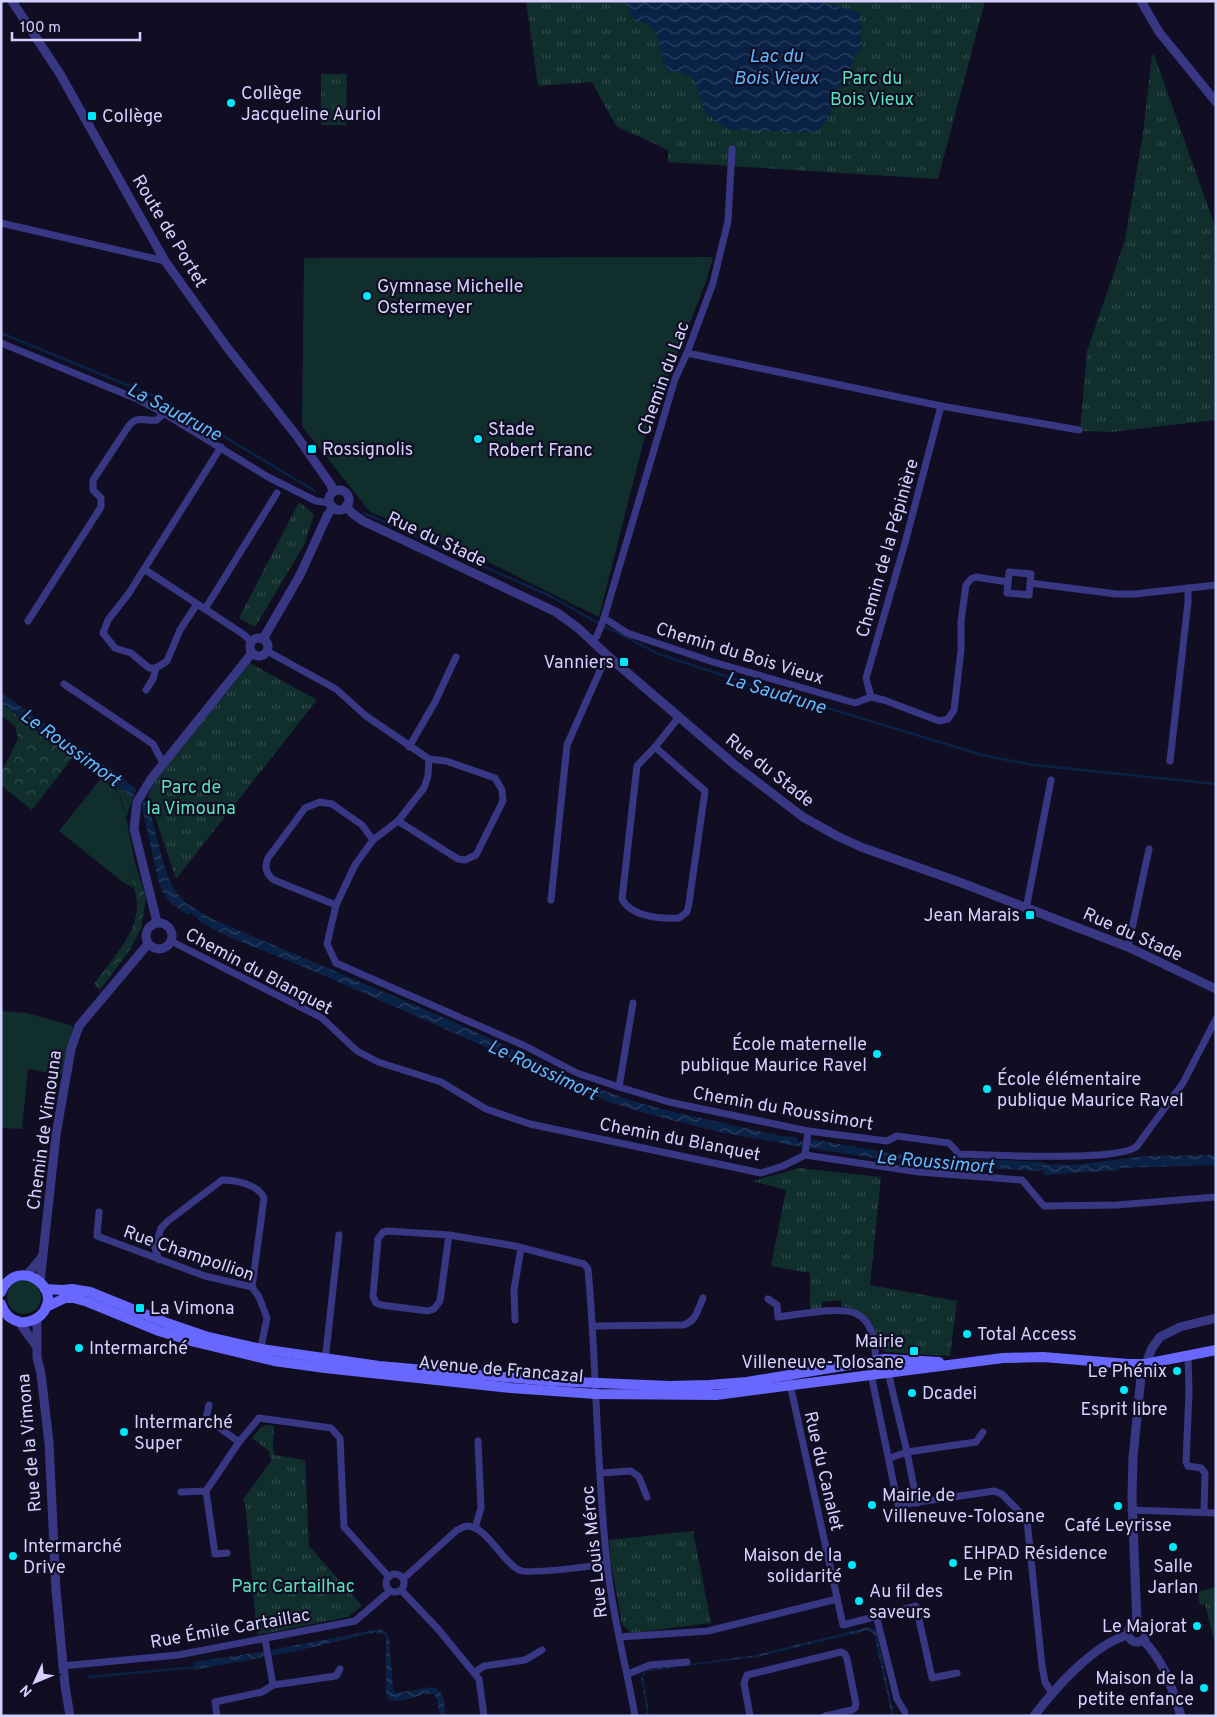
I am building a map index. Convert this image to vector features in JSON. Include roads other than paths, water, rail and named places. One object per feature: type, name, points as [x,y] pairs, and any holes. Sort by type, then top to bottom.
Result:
[{"type":"main road","points":[[1,1274],[11,1279]]},
{"type":"main road","points":[[1,1306],[10,1320],[29,1322],[37,1318],[46,1307],[48,1299],[43,1285],[27,1275],[11,1279],[2,1290]]},
{"type":"main road","name":"Avenue de Francazal","points":[[43,1285],[62,1290],[72,1289],[90,1292],[161,1322],[260,1353]]},
{"type":"main road","name":"Avenue de Francazal","points":[[46,1307],[65,1298],[74,1298],[159,1331],[195,1342],[325,1364],[550,1381],[596,1388],[709,1385],[871,1374],[1003,1358],[1043,1357],[1145,1364],[1216,1350]]},
{"type":"main road","name":"Avenue de Francazal","points":[[789,1380],[877,1360],[964,1364]]},
{"type":"street","name":"Route de Portet","points":[[12,1],[60,74],[165,261],[226,346],[296,435],[331,485],[333,492]]},
{"type":"street","points":[[1140,1],[1160,32],[1216,102]]},
{"type":"street","name":"Chemin du Lac","points":[[595,638],[603,621],[674,379],[687,353],[714,283],[728,221],[732,149]]},
{"type":"street","points":[[1,223],[165,261]]},
{"type":"street","points":[[1,343],[137,399],[164,413],[276,481],[316,501],[331,505],[340,509],[346,506],[348,498],[345,492],[339,490],[330,495],[331,505],[327,516],[300,575],[263,639]]},
{"type":"street","points":[[687,353],[941,406],[1080,430]]},
{"type":"street","name":"Chemin de la Pépinière","points":[[871,697],[866,678],[905,543],[941,406]]},
{"type":"street","points":[[28,621],[101,507],[101,498],[93,490],[93,480],[132,421],[141,419],[157,420],[164,413]]},
{"type":"street","points":[[197,604],[180,630],[167,661],[156,668],[149,668],[132,654],[115,648],[103,633],[108,620],[129,593],[221,447]]},
{"type":"street","points":[[205,609],[277,493]]},
{"type":"street","name":"Rue du Stade","points":[[346,506],[363,521],[556,612],[595,638],[609,657],[735,765],[803,817],[837,836],[861,847],[962,883],[1128,947],[1216,990]]},
{"type":"street","points":[[144,569],[252,641]]},
{"type":"street","points":[[1009,572],[1031,574],[1034,584],[1029,595],[1007,593],[1009,572]]},
{"type":"street","points":[[871,697],[939,721],[948,719],[954,710],[966,585],[971,579],[976,577],[1008,582]]},
{"type":"street","points":[[1034,584],[1116,594],[1135,594],[1216,585]]},
{"type":"street","points":[[1170,761],[1188,588]]},
{"type":"street","name":"Chemin du Bois Vieux","points":[[603,621],[627,633],[713,662],[855,703],[871,697]]},
{"type":"street","points":[[252,653],[250,649],[252,641],[258,638],[267,642],[267,651]]},
{"type":"street","points":[[252,653],[259,656],[267,651]]},
{"type":"street","points":[[267,651],[336,689],[366,716],[429,759],[468,767],[495,778],[500,783],[503,801],[476,855],[465,860],[458,860],[398,821]]},
{"type":"street","points":[[157,922],[134,829],[137,802],[142,792],[164,763],[252,653]]},
{"type":"street","points":[[409,747],[435,702],[456,657]]},
{"type":"street","points":[[551,900],[567,745],[603,664],[609,657]]},
{"type":"street","points":[[146,690],[153,679],[156,668]]},
{"type":"street","points":[[64,684],[152,744],[164,763]]},
{"type":"street","points":[[655,747],[705,791],[689,903],[687,912],[679,918],[667,919],[639,912],[626,906],[622,899],[637,766],[679,717]]},
{"type":"street","points":[[373,840],[362,825],[332,804],[320,802],[306,808],[268,858],[266,868],[270,877],[274,880],[336,905],[355,866],[373,840],[398,821],[424,788],[428,776],[429,759]]},
{"type":"street","points":[[1026,909],[1051,780]]},
{"type":"street","points":[[1128,947],[1149,849]]},
{"type":"street","name":"Chemin du Roussimort","points":[[336,905],[327,944],[336,963],[340,966],[525,1046],[577,1073],[619,1088],[668,1102],[808,1131],[887,1141],[897,1136],[949,1143],[959,1154],[1068,1157],[1133,1151],[1183,1083],[1216,1019]]},
{"type":"street","points":[[157,922],[165,924],[172,933],[171,941],[167,946],[160,949],[154,948],[148,944],[147,930],[157,922]]},
{"type":"street","name":"Chemin du Blanquet","points":[[171,941],[322,1018],[357,1051],[378,1062],[441,1082],[486,1109],[530,1124],[761,1172],[783,1166],[805,1156]]},
{"type":"street","name":"Chemin de Vimouna","points":[[43,1285],[42,1257],[56,1135],[74,1036],[85,1019],[148,944]]},
{"type":"street","points":[[619,1088],[633,1003]]},
{"type":"street","points":[[808,1131],[805,1156],[919,1172],[1022,1180],[1044,1206],[1117,1205],[1216,1197]]},
{"type":"street","points":[[159,1260],[154,1248],[157,1237],[168,1221],[222,1180],[253,1186],[258,1189],[264,1198],[252,1287]]},
{"type":"street","name":"Rue Champollion","points":[[99,1212],[98,1236],[205,1276],[252,1287],[260,1297],[267,1318],[260,1353]]},
{"type":"street","points":[[449,1235],[440,1301],[434,1309],[428,1312],[381,1306],[376,1303],[373,1296],[378,1239],[383,1232],[449,1235],[521,1248],[514,1290],[514,1320]]},
{"type":"street","points":[[325,1364],[338,1235]]},
{"type":"street","name":"Rue Louis Méroc","points":[[521,1248],[584,1264],[588,1269],[607,1564],[634,1714]]},
{"type":"street","points":[[27,1275],[42,1257]]},
{"type":"street","points":[[593,1326],[683,1325],[693,1320],[703,1298]]},
{"type":"street","points":[[768,1299],[777,1305],[778,1317],[840,1310],[860,1315],[870,1328],[877,1360],[889,1372],[917,1502]]},
{"type":"street","name":"Rue de la Vimona","points":[[37,1318],[37,1348],[49,1443],[56,1590],[62,1666],[70,1716]]},
{"type":"street","points":[[1137,1624],[1132,1510],[1133,1458],[1141,1376],[1152,1348],[1165,1333],[1192,1323],[1216,1318]]},
{"type":"street","name":"Rue de la Vimona","points":[[10,1320],[37,1348]]},
{"type":"street","points":[[1188,1355],[1189,1392],[1186,1462],[1188,1466],[1201,1468],[1205,1472],[1204,1512]]},
{"type":"street","points":[[877,1360],[871,1374],[890,1458],[898,1504],[994,1491],[1002,1494],[1027,1520],[1042,1666],[1045,1682],[1052,1693]]},
{"type":"street","name":"Rue du Canalet","points":[[789,1380],[843,1624],[916,1606],[932,1678],[956,1673]]},
{"type":"street","points":[[209,1405],[206,1418],[239,1442]]},
{"type":"street","points":[[227,1553],[215,1554],[206,1490],[239,1442],[259,1418],[331,1428],[340,1438],[344,1527],[389,1577]]},
{"type":"street","points":[[890,1458],[907,1452],[976,1442],[984,1432]]},
{"type":"street","points":[[475,1528],[481,1508],[478,1442]]},
{"type":"street","points":[[601,1473],[631,1471],[640,1477],[647,1497]]},
{"type":"street","points":[[181,1492],[206,1490]]},
{"type":"street","points":[[1132,1510],[1216,1512]]},
{"type":"street","points":[[403,1579],[457,1530],[466,1526],[475,1528],[483,1533],[511,1564],[522,1572],[607,1564]]},
{"type":"street","points":[[394,1574],[399,1575],[403,1579],[404,1586],[401,1590],[390,1591],[387,1585],[389,1577],[394,1574]]},
{"type":"street","points":[[401,1590],[475,1672],[479,1679],[484,1716]]},
{"type":"street","name":"Rue Émile Cartaillac","points":[[62,1666],[178,1655],[355,1621],[390,1591]]},
{"type":"street","points":[[620,1638],[708,1631],[837,1599]]},
{"type":"street","points":[[876,1615],[897,1699],[905,1712]]},
{"type":"street","points":[[1137,1624],[1143,1625],[1146,1631],[1146,1637],[1138,1643],[1134,1642],[1128,1635],[1129,1628],[1137,1624]]},
{"type":"street","points":[[1034,1716],[1052,1693],[1102,1647],[1128,1635]]},
{"type":"street","points":[[265,1639],[273,1685]]},
{"type":"street","points":[[1143,1640],[1165,1668],[1181,1716]]},
{"type":"street","points":[[475,1672],[484,1666],[525,1660],[542,1650]]},
{"type":"street","points":[[750,1716],[744,1682],[748,1675],[840,1652],[845,1654],[847,1659],[856,1708],[825,1716]]},
{"type":"street","points":[[628,1674],[650,1665],[687,1662]]},
{"type":"street","points":[[217,1716],[215,1702],[262,1692],[273,1685],[336,1676],[340,1669]]},
{"type":"water","name":"Lac du Bois Vieux","points":[[624,1],[816,1],[859,12],[862,26],[860,32],[862,46],[839,87],[828,119],[821,128],[811,133],[726,129],[705,112],[696,84],[691,77],[678,71],[670,72],[664,67],[655,31],[651,26],[635,21]]},
{"type":"water","points":[[1,692],[136,789],[133,798],[1,703]]},
{"type":"water","points":[[144,799],[149,808],[170,882],[187,904],[212,919],[452,1021],[591,1086],[632,1101],[781,1136],[797,1137],[797,1141],[803,1142],[804,1138],[908,1156],[1074,1165],[1146,1156],[1216,1155],[1216,1165],[1119,1168],[1118,1170],[1044,1175],[1043,1167],[1036,1167],[1040,1171],[913,1164],[724,1133],[644,1113],[610,1102],[316,972],[222,934],[198,920],[200,916],[192,912],[188,915],[172,904],[164,894],[159,883],[142,807]]},
{"type":"water","points":[[869,1627],[876,1630],[894,1716],[892,1716],[874,1634],[868,1630],[757,1657],[647,1671],[643,1677],[649,1714],[647,1716],[645,1713],[647,1711],[641,1677],[646,1670],[756,1655]]},
{"type":"water","points":[[380,1629],[386,1632],[389,1637],[393,1691],[397,1693],[432,1687],[436,1688],[442,1694],[446,1716],[440,1716],[437,1699],[434,1694],[405,1700],[388,1699],[386,1694],[386,1638],[385,1635],[376,1632],[301,1650],[194,1670],[194,1662],[261,1652]]},
{"type":"waterway","name":"La Saudrune","points":[[1,333],[161,399],[315,491]]},
{"type":"waterway","name":"La Saudrune","points":[[364,513],[550,596],[659,654],[752,685],[982,755],[1034,765],[1216,784]]},
{"type":"waterway","name":"Le Roussimort","points":[[190,911],[200,918]]},
{"type":"waterway","name":"Le Roussimort","points":[[1035,1169],[1047,1169]]},
{"type":"waterway","points":[[88,1677],[197,1667]]},
{"type":"place","name":"Collège Jacqueline Auriol","points":[[231,103]]},
{"type":"place","name":"Collège","points":[[92,116]]},
{"type":"place","name":"Gymnase Michelle Ostermeyer","points":[[367,296]]},
{"type":"place","name":"Stade Robert Franc","points":[[478,439]]},
{"type":"place","name":"Rossignolis","points":[[312,449]]},
{"type":"place","name":"Vanniers","points":[[624,662]]},
{"type":"place","name":"Jean Marais","points":[[1030,915]]},
{"type":"place","name":"École maternelle publique Maurice Ravel","points":[[877,1054]]},
{"type":"place","name":"École élémentaire publique Maurice Ravel","points":[[987,1089]]},
{"type":"place","name":"La Vimona","points":[[140,1308]]},
{"type":"place","name":"Total Access","points":[[967,1334]]},
{"type":"place","name":"Intermarché","points":[[79,1348]]},
{"type":"place","name":"Mairie Villeneuve-Tolosane","points":[[914,1351]]},
{"type":"place","name":"Le Phénix","points":[[1177,1371]]},
{"type":"place","name":"Esprit libre","points":[[1124,1390]]},
{"type":"place","name":"Dcadei","points":[[912,1393]]},
{"type":"place","name":"Intermarché Super","points":[[124,1432]]},
{"type":"place","name":"Mairie de Villeneuve-Tolosane","points":[[872,1505]]},
{"type":"place","name":"Café Leyrisse","points":[[1118,1506]]},
{"type":"place","name":"Salle Jarlan","points":[[1173,1547]]},
{"type":"place","name":"Intermarché Drive","points":[[13,1556]]},
{"type":"place","name":"EHPAD Résidence Le Pin","points":[[953,1563]]},
{"type":"place","name":"Maison de la solidarité","points":[[852,1565]]},
{"type":"place","name":"Au fil des saveurs","points":[[859,1601]]},
{"type":"place","name":"Le Majorat","points":[[1197,1626]]},
{"type":"place","name":"Maison de la petite enfance","points":[[1204,1688]]},
{"type":"park label","name":"Parc du Bois Vieux","points":[[872,88]]},
{"type":"park label","name":"Parc de la Vimouna","points":[[191,798]]},
{"type":"park label","name":"Parc Cartailhac","points":[[293,1586]]}]
